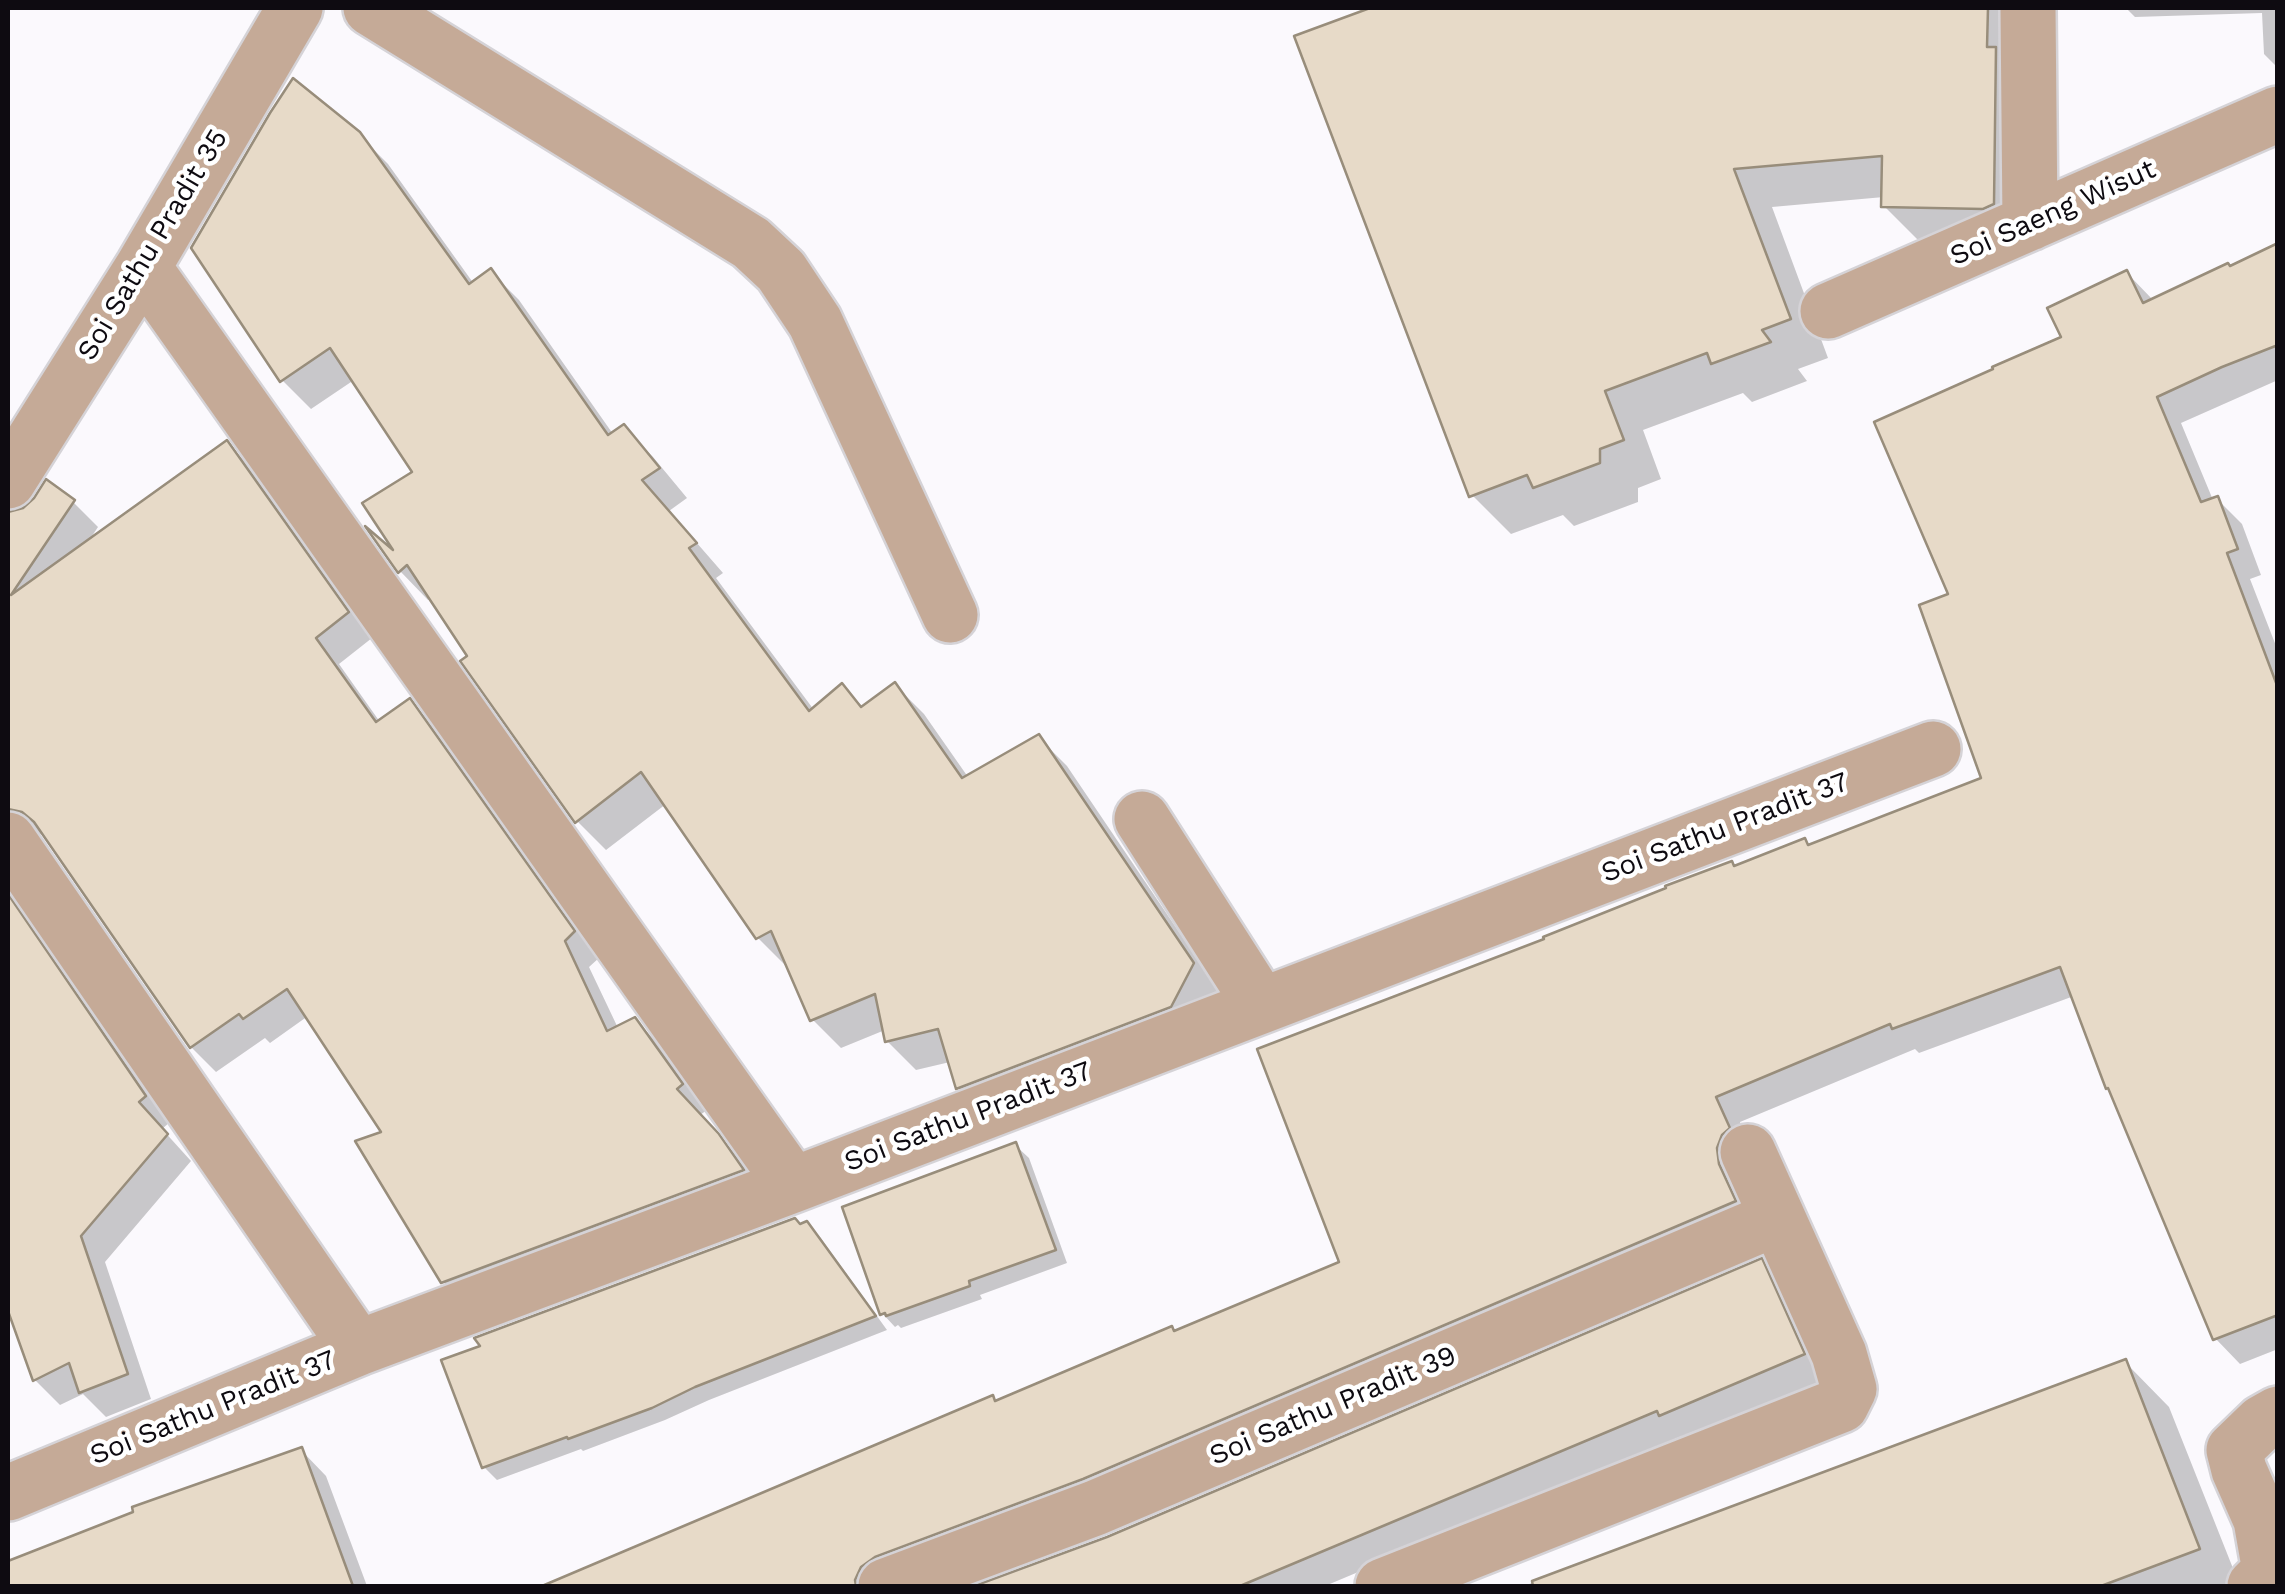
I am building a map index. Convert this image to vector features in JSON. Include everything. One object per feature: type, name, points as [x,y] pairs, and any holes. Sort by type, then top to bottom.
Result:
[{"type":"street","name":"Soi Sathu Pradit 35","points":[[8,481],[142,267],[294,8]]},
{"type":"street","points":[[370,8],[751,243],[781,271],[815,322],[950,614]]},
{"type":"street","points":[[2028,8],[2030,223]]},
{"type":"street","name":"Soi Saeng Wisut","points":[[1828,311],[2278,114]]},
{"type":"street","points":[[142,267],[792,1184]]},
{"type":"street","name":"Soi Sathu Pradit 37","points":[[8,1493],[358,1348],[1933,749]]},
{"type":"street","points":[[1142,819],[1261,1005]]},
{"type":"street","points":[[8,840],[358,1348]]},
{"type":"street","points":[[1383,1586],[1842,1405],[1849,1389],[1839,1354],[1748,1152]]},
{"type":"street","name":"Soi Sathu Pradit 39","points":[[886,1586],[1096,1508],[1777,1218]]},
{"type":"street","points":[[2255,1586],[2270,1571],[2261,1520],[2234,1450],[2262,1423],[2278,1414]]},
{"type":"building","points":[[1370,8],[1988,8],[1987,47],[1996,47],[1994,204],[1983,209],[1881,207],[1882,156],[1734,169],[1791,319],[1762,330],[1771,342],[1711,364],[1707,353],[1605,391],[1624,440],[1600,449],[1600,463],[1533,488],[1527,475],[1469,497],[1294,36]]},
{"type":"building","points":[[293,78],[360,132],[469,284],[491,268],[608,435],[624,424],[660,468],[642,480],[697,543],[689,548],[809,711],[842,683],[861,707],[895,682],[962,778],[1039,734],[1194,963],[1171,1007],[956,1089],[938,1029],[885,1042],[875,994],[810,1021],[771,931],[756,939],[641,772],[575,823],[460,661],[467,656],[407,565],[398,573],[365,526],[393,550],[362,503],[412,472],[330,348],[280,382],[191,248]]},
{"type":"building","points":[[2278,243],[2278,345],[2157,397],[2201,502],[2218,496],[2238,549],[2227,553],[2278,688],[2278,1315],[2213,1340],[2106,1089],[2060,967],[1892,1029],[1890,1024],[1716,1097],[1730,1128],[1717,1148],[1719,1164],[1736,1201],[1083,1479],[875,1557],[861,1567],[856,1586],[542,1586],[993,1395],[995,1401],[1172,1326],[1174,1331],[1339,1262],[1257,1049],[1544,939],[1665,886],[1732,861],[1734,866],[1805,838],[1808,845],[1981,778],[1919,605],[1948,594],[1874,422],[2061,337],[2047,308],[2127,270],[2143,303]]},
{"type":"building","points":[[227,440],[349,612],[316,638],[376,722],[410,698],[575,931],[565,941],[607,1031],[635,1017],[683,1084],[677,1089],[719,1134],[744,1170],[441,1283],[355,1141],[381,1132],[287,989],[243,1019],[239,1014],[190,1048],[34,822],[22,812],[8,809],[8,512],[23,508],[46,479],[75,500],[11,595]]},
{"type":"building","points":[[8,894],[146,1096],[139,1102],[168,1134],[81,1236],[128,1374],[79,1393],[69,1363],[33,1381],[8,1311]]},
{"type":"building","points":[[1016,1142],[1056,1250],[969,1281],[970,1286],[880,1315],[842,1207]]},
{"type":"building","points":[[795,1218],[800,1224],[807,1221],[876,1316],[695,1387],[652,1408],[482,1468],[441,1360],[480,1346],[474,1338]]},
{"type":"building","points":[[1762,1258],[1805,1354],[1659,1416],[1657,1411],[1240,1586],[974,1586],[1107,1537]]},
{"type":"building","points":[[2126,1359],[2200,1549],[2101,1586],[1533,1586],[1532,1581]]},
{"type":"building","points":[[302,1447],[353,1586],[8,1586],[8,1561],[133,1512],[132,1507]]}]
